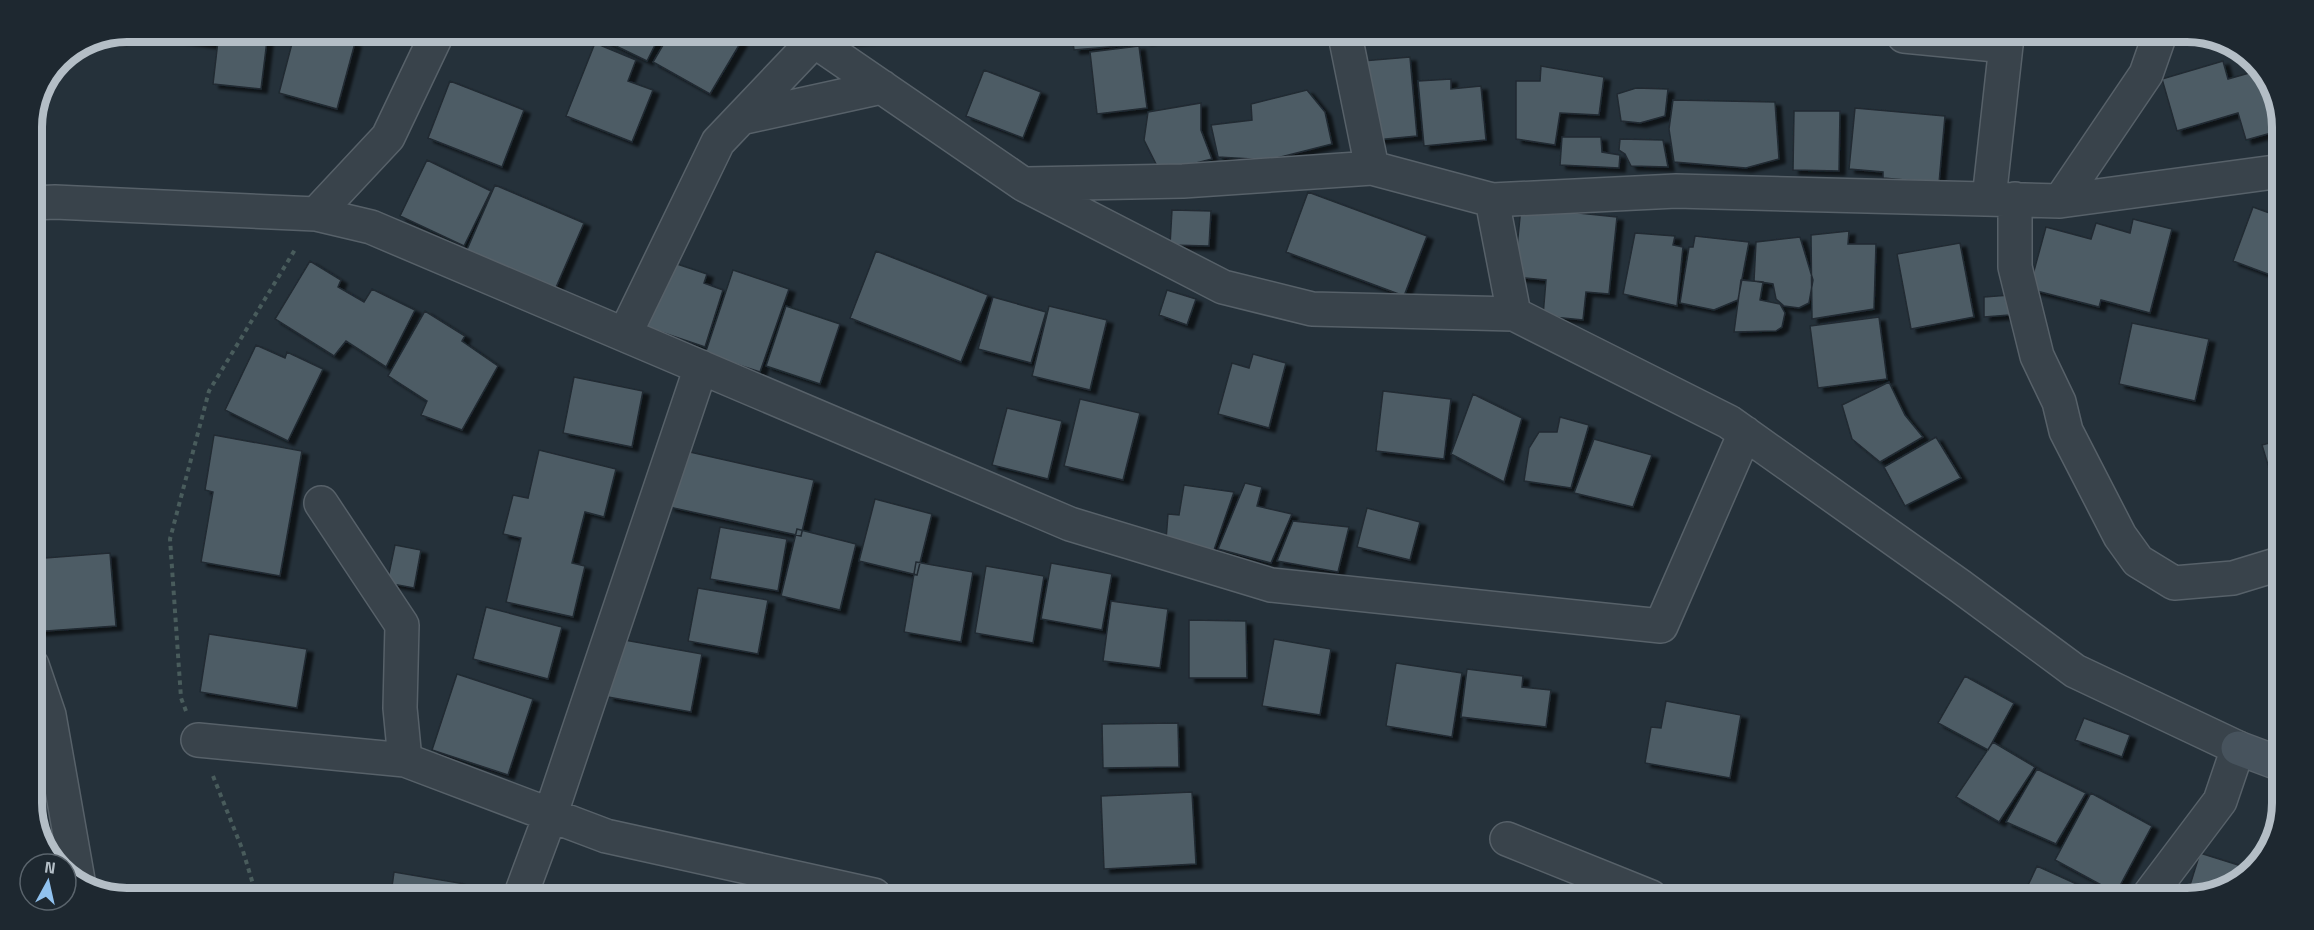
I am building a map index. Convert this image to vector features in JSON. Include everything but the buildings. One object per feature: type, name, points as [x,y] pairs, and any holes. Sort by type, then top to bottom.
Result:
[{"type":"main road","points":[[2238,748],[2272,761]]},
{"type":"street","points":[[316,214],[388,137],[433,42]]},
{"type":"street","points":[[625,334],[718,142],[805,42]]},
{"type":"street","points":[[816,42],[1023,184],[1223,287],[1312,309],[1514,314],[1730,422],[2075,671],[2238,748],[2220,801],[2155,888]]},
{"type":"street","points":[[1347,42],[1372,168]]},
{"type":"street","points":[[2006,42],[2002,199],[2015,267],[2037,356],[2059,402],[2066,431],[2120,536],[2138,561],[2174,583],[2233,578],[2272,566]]},
{"type":"street","points":[[2060,201],[2146,74],[2157,42]]},
{"type":"street","points":[[741,118],[882,87]]},
{"type":"street","points":[[1023,184],[1183,181],[1372,168],[1492,200],[1676,191],[2060,201],[2272,172]]},
{"type":"street","points":[[1492,200],[1514,314]]},
{"type":"street","points":[[42,203],[316,214],[371,227],[1070,524],[1271,585],[1660,626],[1745,433]]},
{"type":"street","points":[[523,888],[550,816],[701,367]]},
{"type":"street","points":[[321,503],[402,625],[400,708],[405,760]]},
{"type":"street","points":[[42,694],[49,715],[73,852]]},
{"type":"street","points":[[198,740],[405,760],[606,836],[842,888]]},
{"type":"street","points":[[1507,839],[1629,888]]},
{"type":"path","points":[[254,888],[243,851],[181,698],[170,539],[209,391],[316,214]]}]
